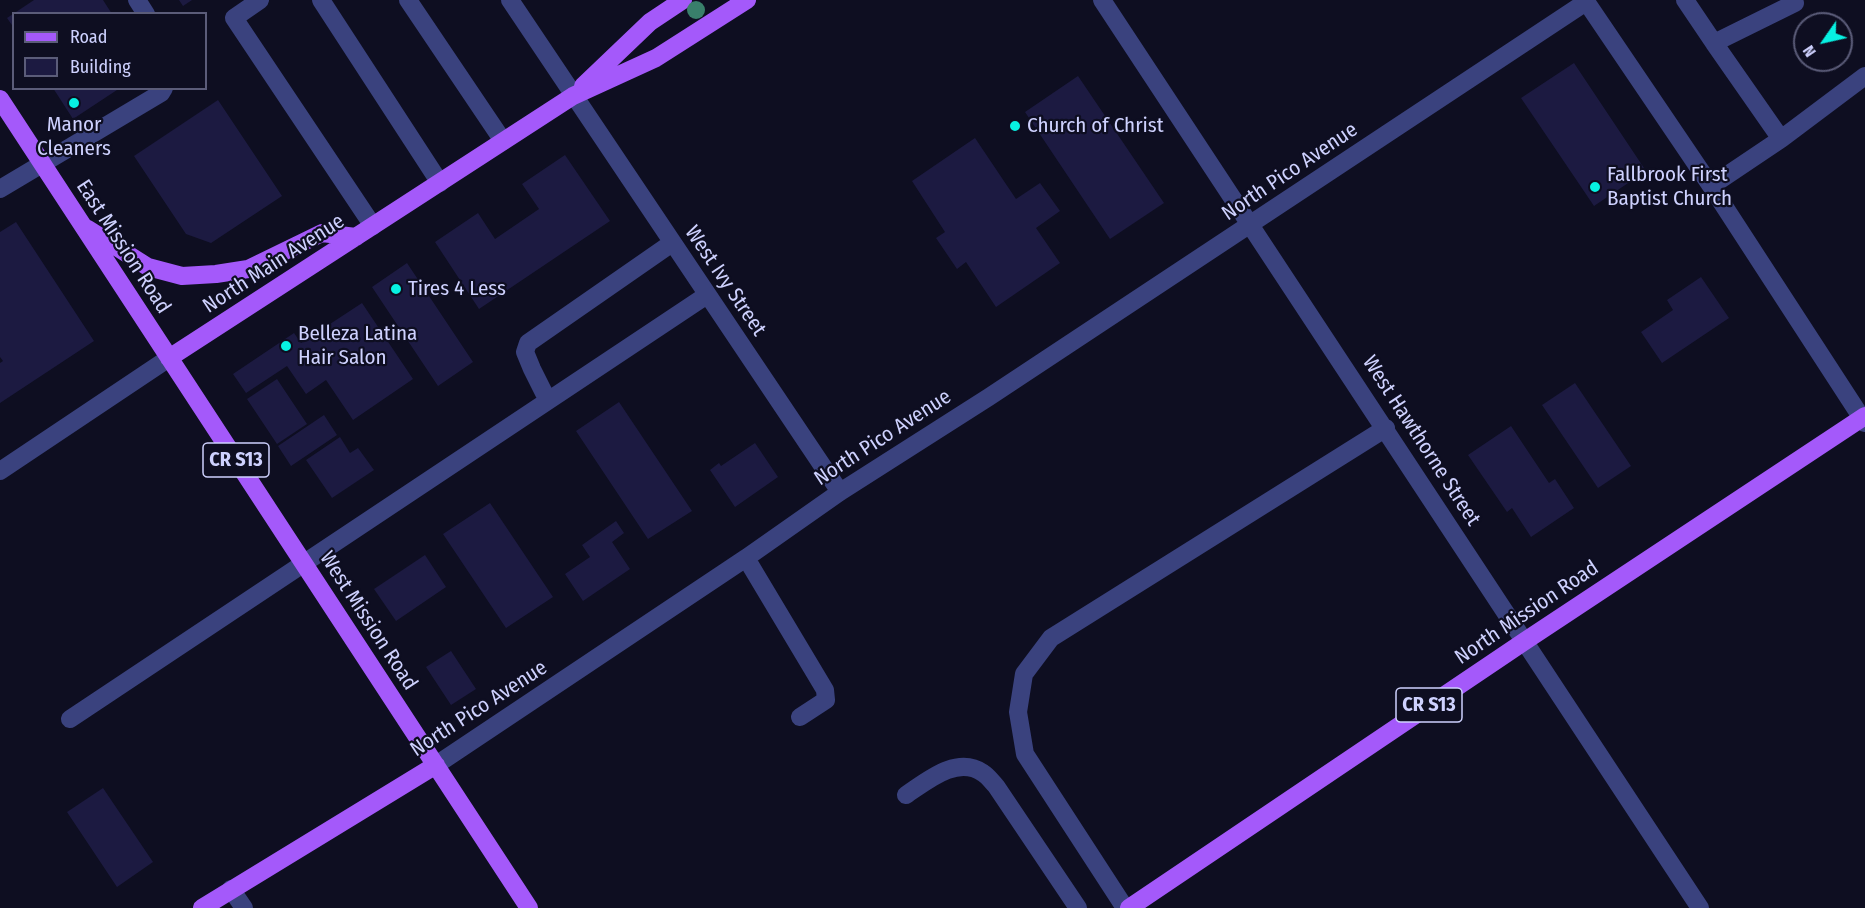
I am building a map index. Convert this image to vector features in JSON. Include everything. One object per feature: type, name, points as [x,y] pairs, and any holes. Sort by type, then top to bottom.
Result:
[{"type":"main road","name":"North Main Avenue","points":[[573,96],[650,22],[683,0]]},
{"type":"main road","name":"North Main Avenue","points":[[169,358],[573,96],[656,58],[747,0]]},
{"type":"main road","name":"East Mission Road","points":[[0,99],[169,358]]},
{"type":"main road","points":[[82,225],[148,267],[182,276],[248,269],[322,232],[356,237]]},
{"type":"main road","name":"West Mission Road","points":[[169,358],[529,908]]},
{"type":"main road","name":"North Mission Road","points":[[1127,908],[1525,641],[1864,419]]},
{"type":"main road","name":"North Pico Avenue","points":[[202,908],[435,765]]},
{"type":"street","points":[[260,0],[234,18],[373,226]]},
{"type":"street","points":[[321,0],[440,183]]},
{"type":"street","points":[[408,0],[503,141]]},
{"type":"street","name":"West Ivy Street","points":[[510,0],[840,492]]},
{"type":"street","name":"West Hawthorne Street","points":[[1102,0],[1700,908]]},
{"type":"street","points":[[1685,0],[1781,139]]},
{"type":"street","points":[[1714,43],[1795,3],[1794,0]]},
{"type":"street","points":[[1586,1],[1864,419]]},
{"type":"street","name":"North Pico Avenue","points":[[435,765],[746,558],[840,492],[989,398],[1586,1]]},
{"type":"street","points":[[1710,186],[1781,139],[1865,76]]},
{"type":"street","points":[[0,189],[43,165],[163,90]]},
{"type":"street","points":[[548,401],[525,352],[528,343],[672,243]]},
{"type":"street","points":[[70,719],[707,295]]},
{"type":"street","name":"North Main Avenue","points":[[0,471],[169,358]]},
{"type":"street","points":[[1127,908],[1024,754],[1018,712],[1024,674],[1051,638],[1386,428]]},
{"type":"street","points":[[746,558],[825,690],[826,700],[800,717]]},
{"type":"street","points":[[906,795],[946,770],[960,766],[983,773],[996,786],[1078,908]]},
{"type":"street","points":[[231,889],[244,908]]},
{"type":"building","points":[[34,0],[103,0],[111,12],[16,12]]},
{"type":"building","points":[[179,0],[192,0],[183,6]]},
{"type":"building","points":[[12,15],[12,25],[7,18]]},
{"type":"building","points":[[1574,63],[1646,171],[1594,206],[1521,98]]},
{"type":"building","points":[[1078,76],[1164,203],[1110,239],[1025,112]]},
{"type":"building","points":[[54,90],[117,90],[73,119]]},
{"type":"building","points":[[218,100],[282,196],[211,243],[186,234],[134,156]]},
{"type":"building","points":[[975,138],[1016,199],[1040,183],[1060,211],[1036,228],[1060,263],[996,307],[966,262],[957,269],[936,238],[945,232],[912,181]]},
{"type":"building","points":[[565,155],[610,221],[479,309],[435,242],[478,213],[495,239],[539,209],[522,184]]},
{"type":"building","points":[[16,222],[94,341],[0,403],[0,363],[3,361],[0,357],[0,232]]},
{"type":"building","points":[[407,263],[473,362],[438,386],[372,287]]},
{"type":"building","points":[[1701,277],[1729,318],[1662,363],[1641,332],[1673,310],[1667,300]]},
{"type":"building","points":[[362,303],[413,379],[353,420],[326,380],[306,394],[287,366],[246,393],[233,374],[294,333],[301,343]]},
{"type":"building","points":[[277,379],[307,424],[277,444],[247,399]]},
{"type":"building","points":[[1575,383],[1631,466],[1598,488],[1542,405]]},
{"type":"building","points":[[619,402],[692,511],[648,539],[576,431]]},
{"type":"building","points":[[324,415],[337,435],[291,466],[278,446]]},
{"type":"building","points":[[1511,426],[1549,483],[1555,479],[1574,508],[1531,537],[1512,508],[1507,512],[1468,455]]},
{"type":"building","points":[[340,437],[350,453],[358,448],[374,470],[332,498],[306,460]]},
{"type":"building","points":[[755,443],[778,477],[735,507],[710,470],[719,463],[721,466]]},
{"type":"building","points":[[490,503],[553,597],[506,628],[443,534]]},
{"type":"building","points":[[616,521],[624,533],[612,542],[630,569],[583,601],[565,574],[590,557],[582,545]]},
{"type":"building","points":[[425,555],[446,587],[396,621],[374,589]]},
{"type":"building","points":[[451,651],[476,689],[451,705],[426,667]]},
{"type":"building","points":[[103,788],[153,862],[117,887],[67,812]]},
{"type":"place","name":"Manor Cleaners","points":[[74,103]]},
{"type":"place","name":"Church of Christ","points":[[1015,126]]},
{"type":"place","name":"Fallbrook First Baptist Church","points":[[1595,187]]},
{"type":"place","name":"Tires 4 Less","points":[[396,289]]},
{"type":"place","name":"Belleza Latina Hair Salon","points":[[286,346]]}]
